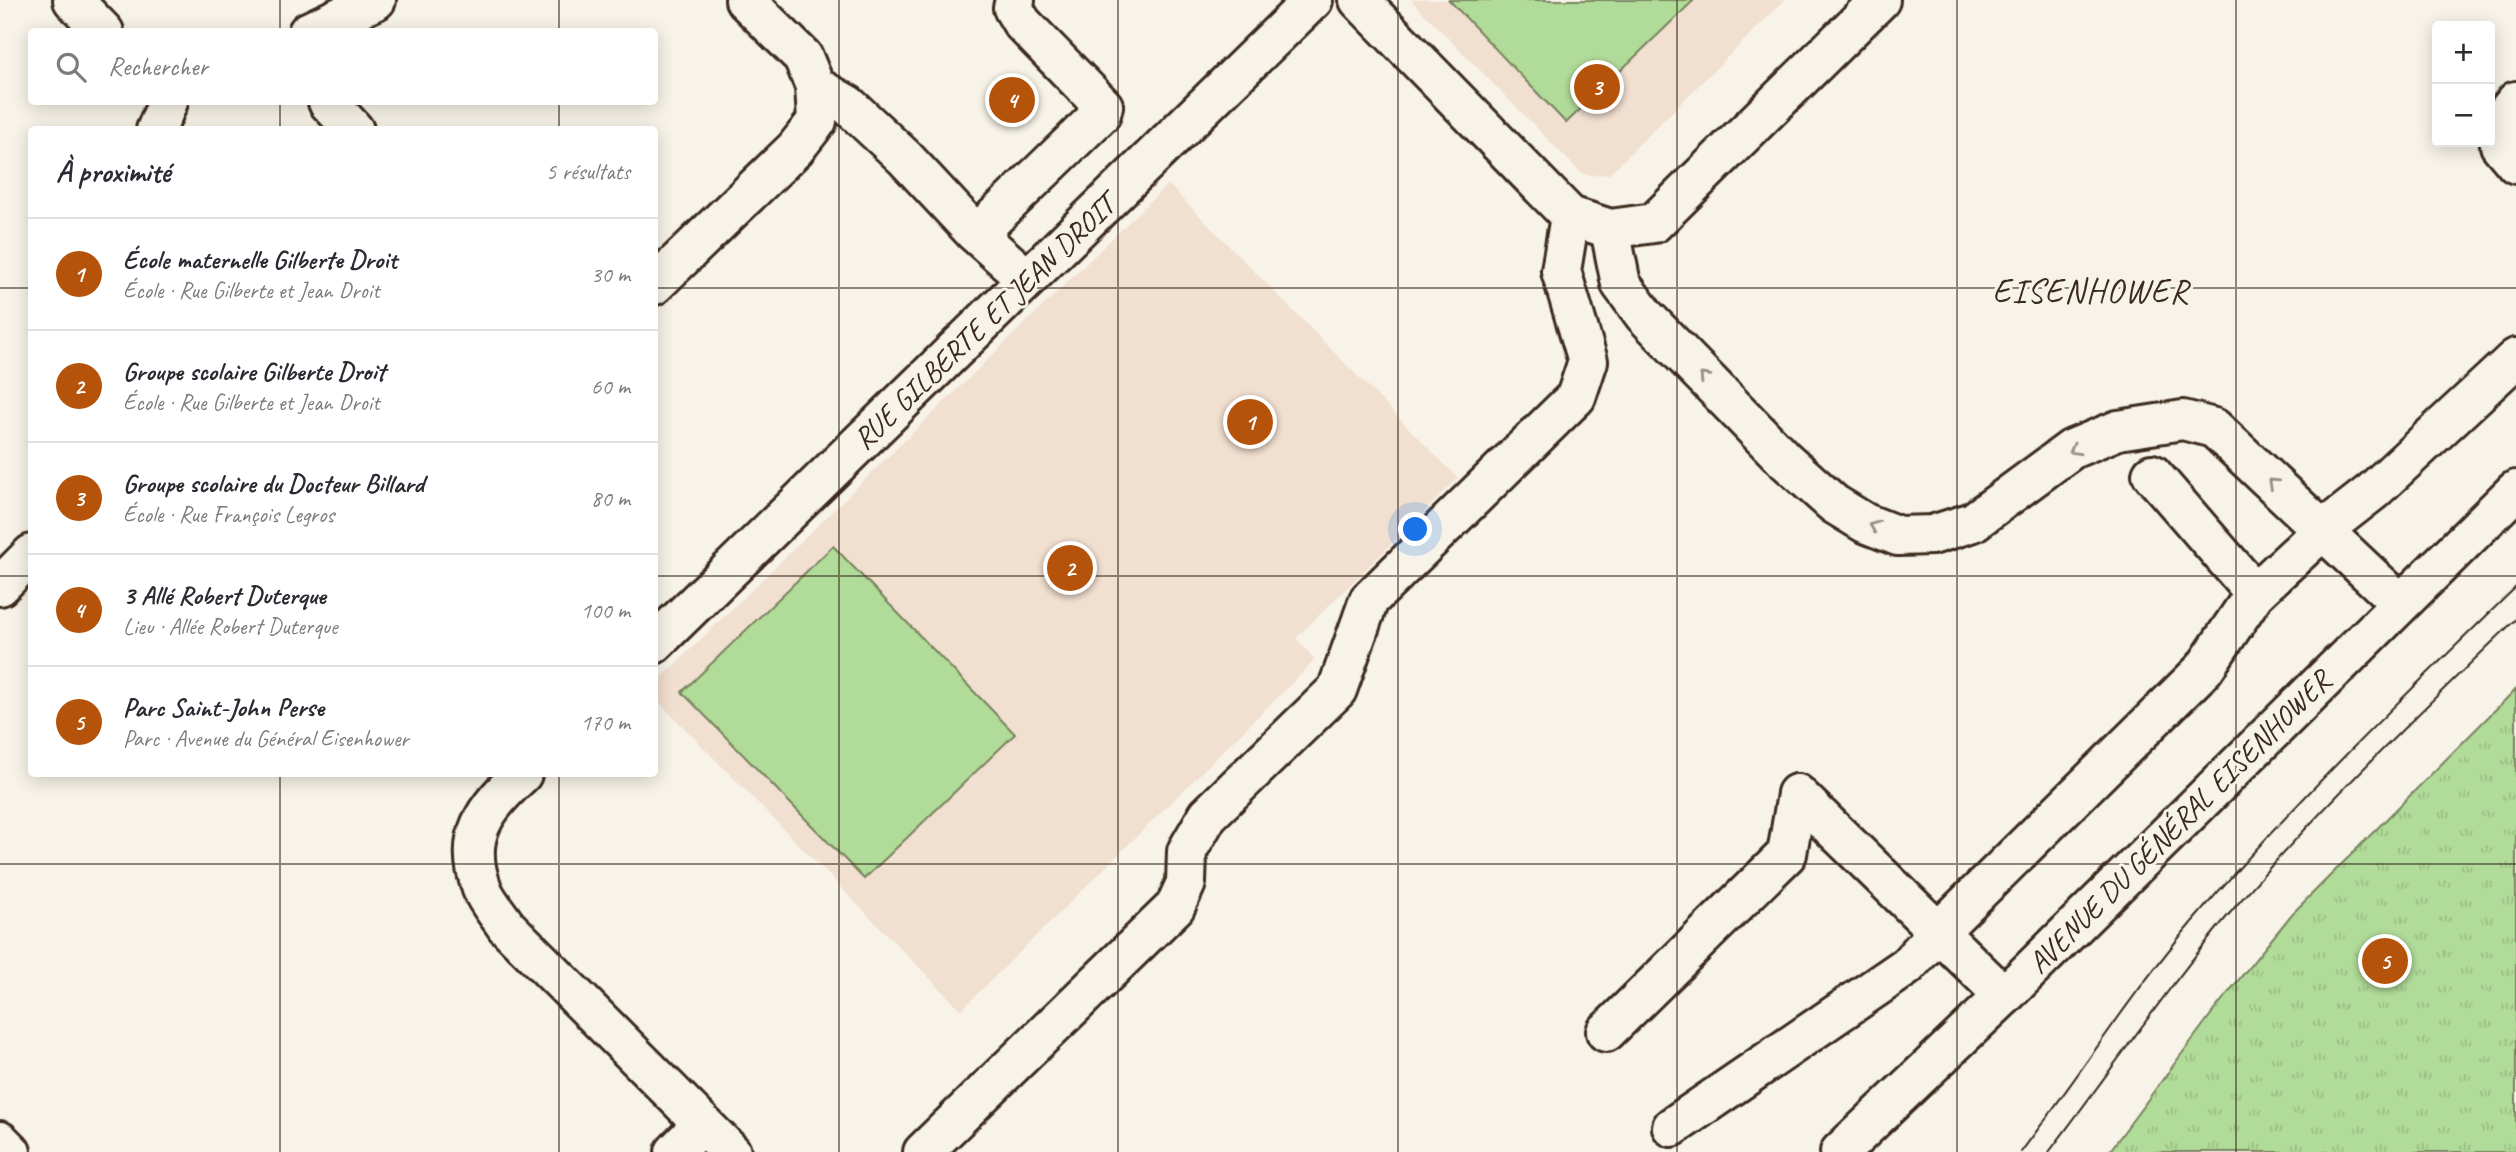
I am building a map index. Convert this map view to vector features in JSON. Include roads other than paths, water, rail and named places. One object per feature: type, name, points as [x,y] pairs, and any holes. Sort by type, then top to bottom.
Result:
[{"type":"street","points":[[73,0],[100,28]]},
{"type":"street","points":[[317,28],[376,0]]},
{"type":"street","points":[[658,281],[795,149],[817,121],[814,86],[803,57],[745,0]]},
{"type":"street","points":[[977,234],[1101,114],[1103,106],[1022,23],[1013,8],[1015,0]]},
{"type":"street","name":"RUE GILBERTE ET JEAN DROIT","points":[[658,640],[1313,0]]},
{"type":"street","points":[[1359,0],[1570,216],[1610,229],[1654,223],[1880,0]]},
{"type":"street","points":[[814,86],[848,105],[905,158],[977,234],[1027,279]]},
{"type":"street","points":[[2516,101],[2500,121],[2500,145],[2516,164]]},
{"type":"street","points":[[158,126],[167,105]]},
{"type":"street","points":[[331,105],[350,126]]},
{"type":"street","points":[[923,1152],[1175,907],[1186,883],[1187,851],[1208,815],[1337,690],[1369,600],[1576,397],[1588,361],[1561,271],[1570,216]]},
{"type":"street","points":[[1610,229],[1621,284],[1644,315],[1784,459],[1834,504],[1865,523],[1898,536],[1932,535],[1973,522],[2072,449],[2118,430],[2183,420],[2214,428],[2400,603]]},
{"type":"street","points":[[1672,1127],[1907,966],[1938,932],[2204,669],[2255,593],[2323,530],[2373,491],[2516,358]]},
{"type":"street","points":[[2152,474],[2255,593]]},
{"type":"street","name":"AVENUE DU GÉNÉRAL EISENHOWER","points":[[1840,1152],[2004,996],[2516,490]]},
{"type":"street","points":[[0,586],[28,558]]},
{"type":"street","points":[[519,777],[493,802],[479,827],[475,853],[483,890],[506,926],[731,1152]]},
{"type":"street","points":[[1606,1032],[1787,854],[1797,794],[2004,996]]},
{"type":"street","points":[[675,1152],[702,1124]]},
{"type":"street","points":[[0,1141],[11,1152]]},
{"type":"tram line","points":[[2021,1152],[2147,978],[2230,878],[2350,751],[2516,587]]},
{"type":"tram line","points":[[2049,1152],[2163,997],[2268,869],[2408,724],[2516,619]]},
{"type":"place","name":"Groupe scolaire du Docteur Billard","points":[[1597,87]]},
{"type":"place","name":"3 Allé Robert Duterque","points":[[1012,100]]},
{"type":"place","name":"École maternelle Gilberte Droit","points":[[1250,422]]},
{"type":"place","name":"Groupe scolaire Gilberte Droit","points":[[1070,568]]},
{"type":"place","name":"Parc Saint-John Perse","points":[[2385,961]]},
{"type":"district","name":"EISENHOWER","points":[[2091,290]]}]
